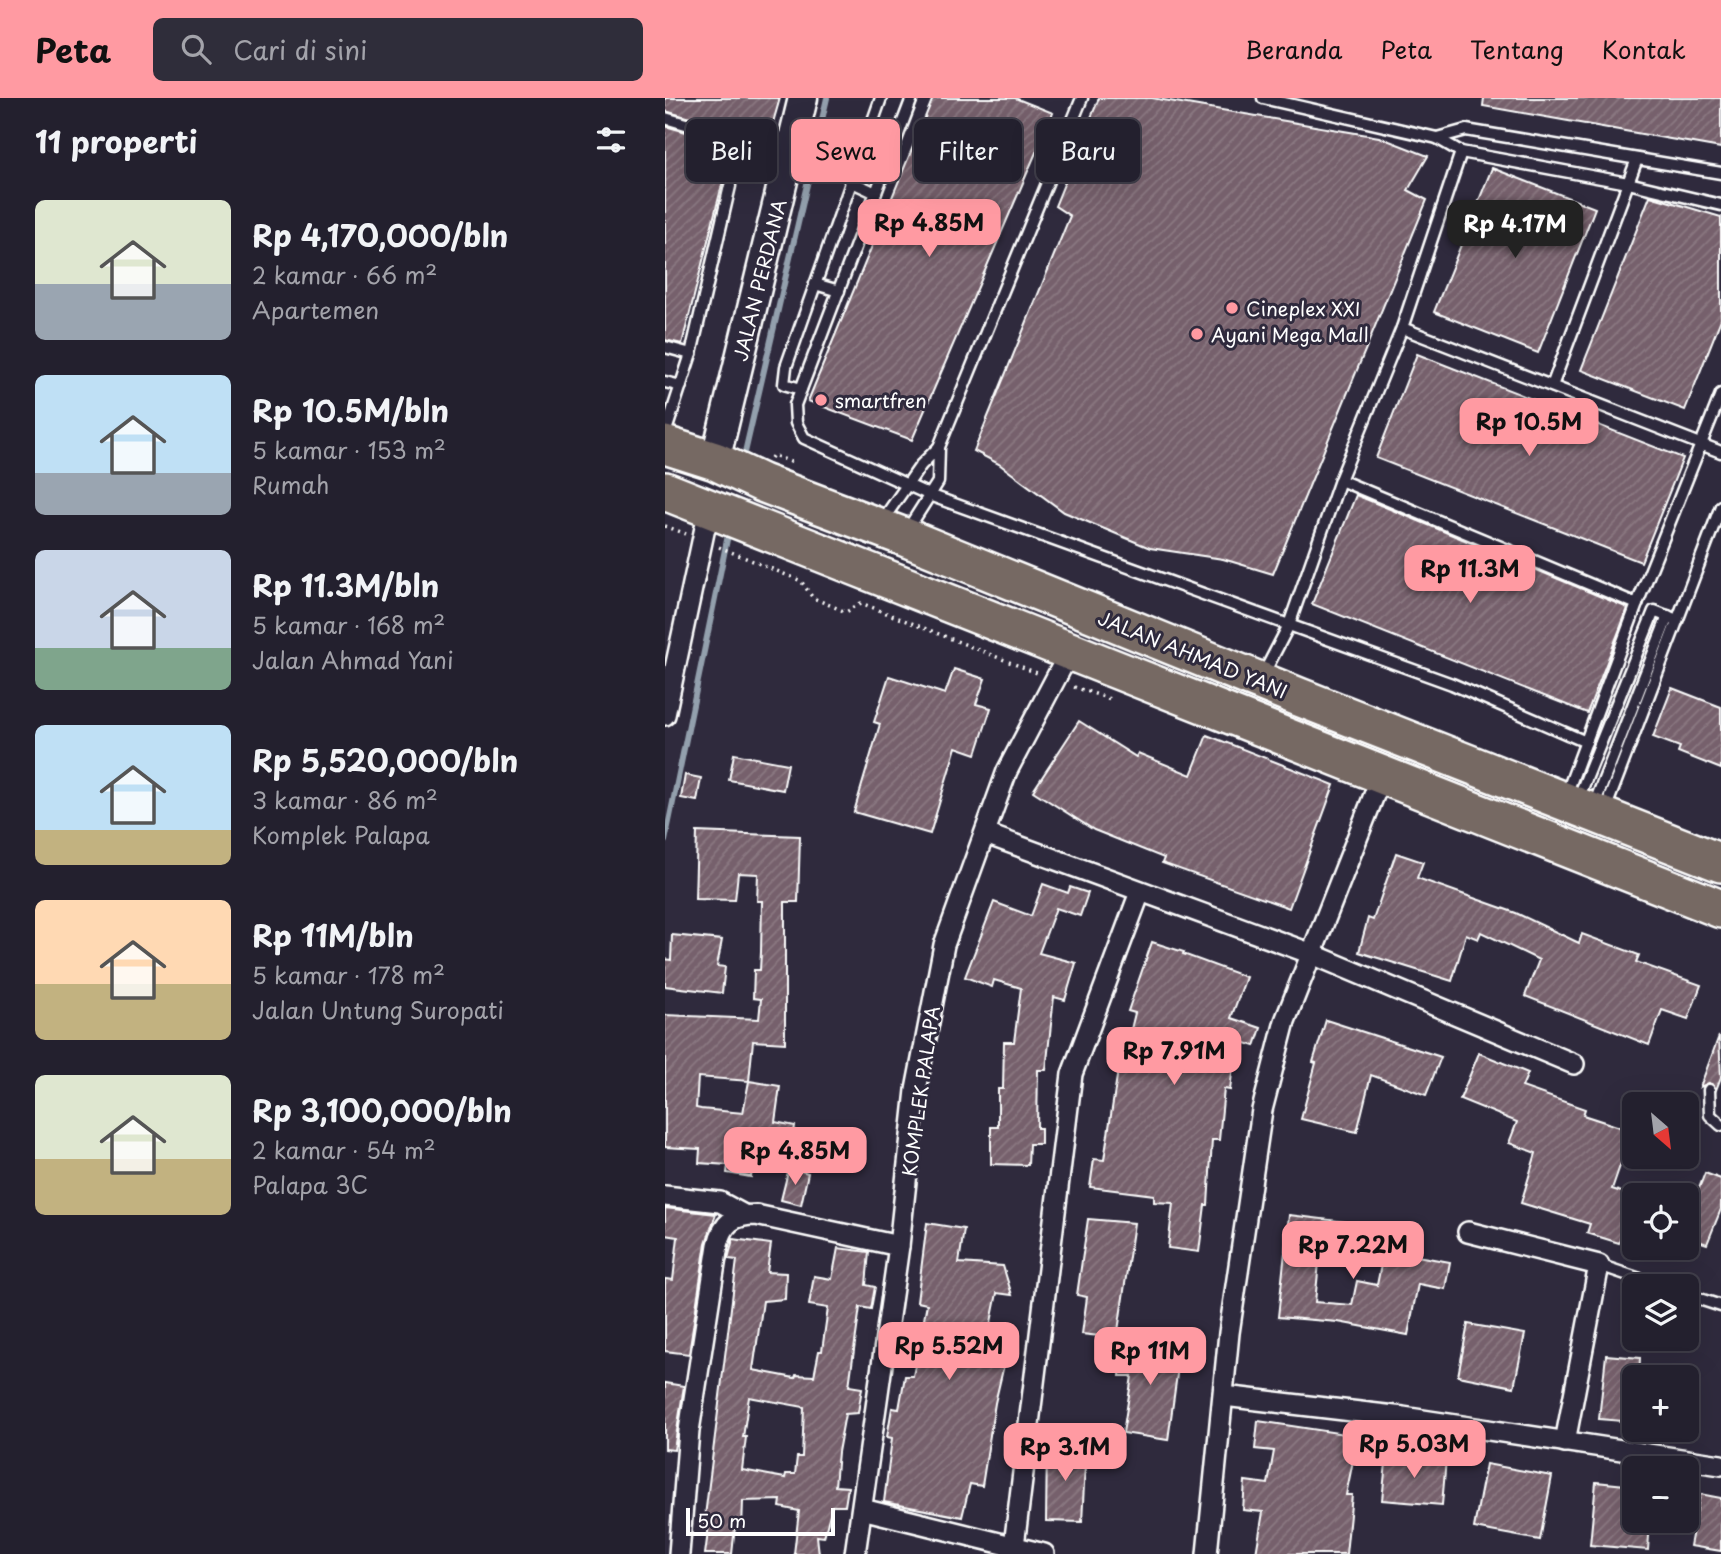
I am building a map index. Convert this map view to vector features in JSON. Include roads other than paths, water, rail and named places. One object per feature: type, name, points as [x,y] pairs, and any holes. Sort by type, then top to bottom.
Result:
[{"type":"highway","name":"JALAN AHMAD YANI","points":[[665,445],[719,463],[762,483],[890,531],[1721,863]]},
{"type":"highway","points":[[665,491],[747,542],[1069,653],[1721,909]]},
{"type":"street","name":"JALAN PERDANA","points":[[719,463],[803,98]]},
{"type":"street","points":[[665,715],[713,522]]},
{"type":"street","name":"KOMPLEK PALAPA","points":[[855,1554],[899,1245],[916,1090],[944,945],[1007,771],[1069,653]]},
{"type":"street","points":[[1207,1554],[1237,1264],[1262,1110],[1285,1021],[1382,775]]},
{"type":"street","points":[[986,834],[1311,954],[1574,1064]]},
{"type":"street","points":[[1013,1550],[1072,1074],[1140,892]]},
{"type":"street","points":[[665,1196],[720,1202],[744,1215],[899,1245]]},
{"type":"street","points":[[679,1554],[689,1432],[718,1245],[724,1226],[744,1215]]},
{"type":"street","points":[[1468,1232],[1599,1265],[1565,1442]]},
{"type":"street","points":[[1224,1396],[1403,1417],[1721,1465]]},
{"type":"street","points":[[862,1509],[1013,1550],[1044,1554]]},
{"type":"lane","points":[[873,119],[881,98]]},
{"type":"lane","points":[[912,98],[801,389],[794,415],[804,438],[932,496],[1452,684],[1586,742]]},
{"type":"lane","points":[[890,531],[908,484],[921,465],[939,447],[1082,98]]},
{"type":"lane","points":[[1263,98],[1437,138],[1461,152],[1628,183],[1721,205]]},
{"type":"lane","points":[[665,118],[789,154]]},
{"type":"lane","points":[[1437,138],[1466,130],[1721,173]]},
{"type":"lane","points":[[1261,680],[1289,625],[1341,480],[1402,328],[1461,152]]},
{"type":"lane","points":[[1552,386],[1637,159]]},
{"type":"lane","points":[[801,389],[792,388],[783,382],[850,182]]},
{"type":"lane","points":[[852,182],[876,193]]},
{"type":"lane","points":[[665,434],[691,354],[730,186]]},
{"type":"lane","points":[[815,284],[839,291]]},
{"type":"lane","points":[[1402,328],[1721,452]]},
{"type":"lane","points":[[665,347],[691,354]]},
{"type":"lane","points":[[665,382],[681,386]]},
{"type":"lane","points":[[1583,809],[1586,742],[1637,604],[1721,394]]},
{"type":"lane","points":[[890,531],[932,496],[940,474],[939,447]]},
{"type":"lane","points":[[1341,480],[1637,604]]},
{"type":"lane","points":[[1583,809],[1606,767],[1721,506]]},
{"type":"lane","points":[[1583,809],[1654,611],[1672,618]]},
{"type":"lane","points":[[1709,1090],[1710,1115],[1721,1125]]},
{"type":"lane","points":[[1599,1265],[1626,1274]]},
{"type":"lane","points":[[1699,1299],[1721,1306]]},
{"type":"waterway","points":[[743,461],[827,98]]},
{"type":"waterway","points":[[665,841],[729,530]]},
{"type":"place","name":"Cineplex XXI","points":[[1232,308]]},
{"type":"place","name":"Ayani Mega Mall","points":[[1197,334]]},
{"type":"place","name":"smartfren","points":[[821,400]]}]
